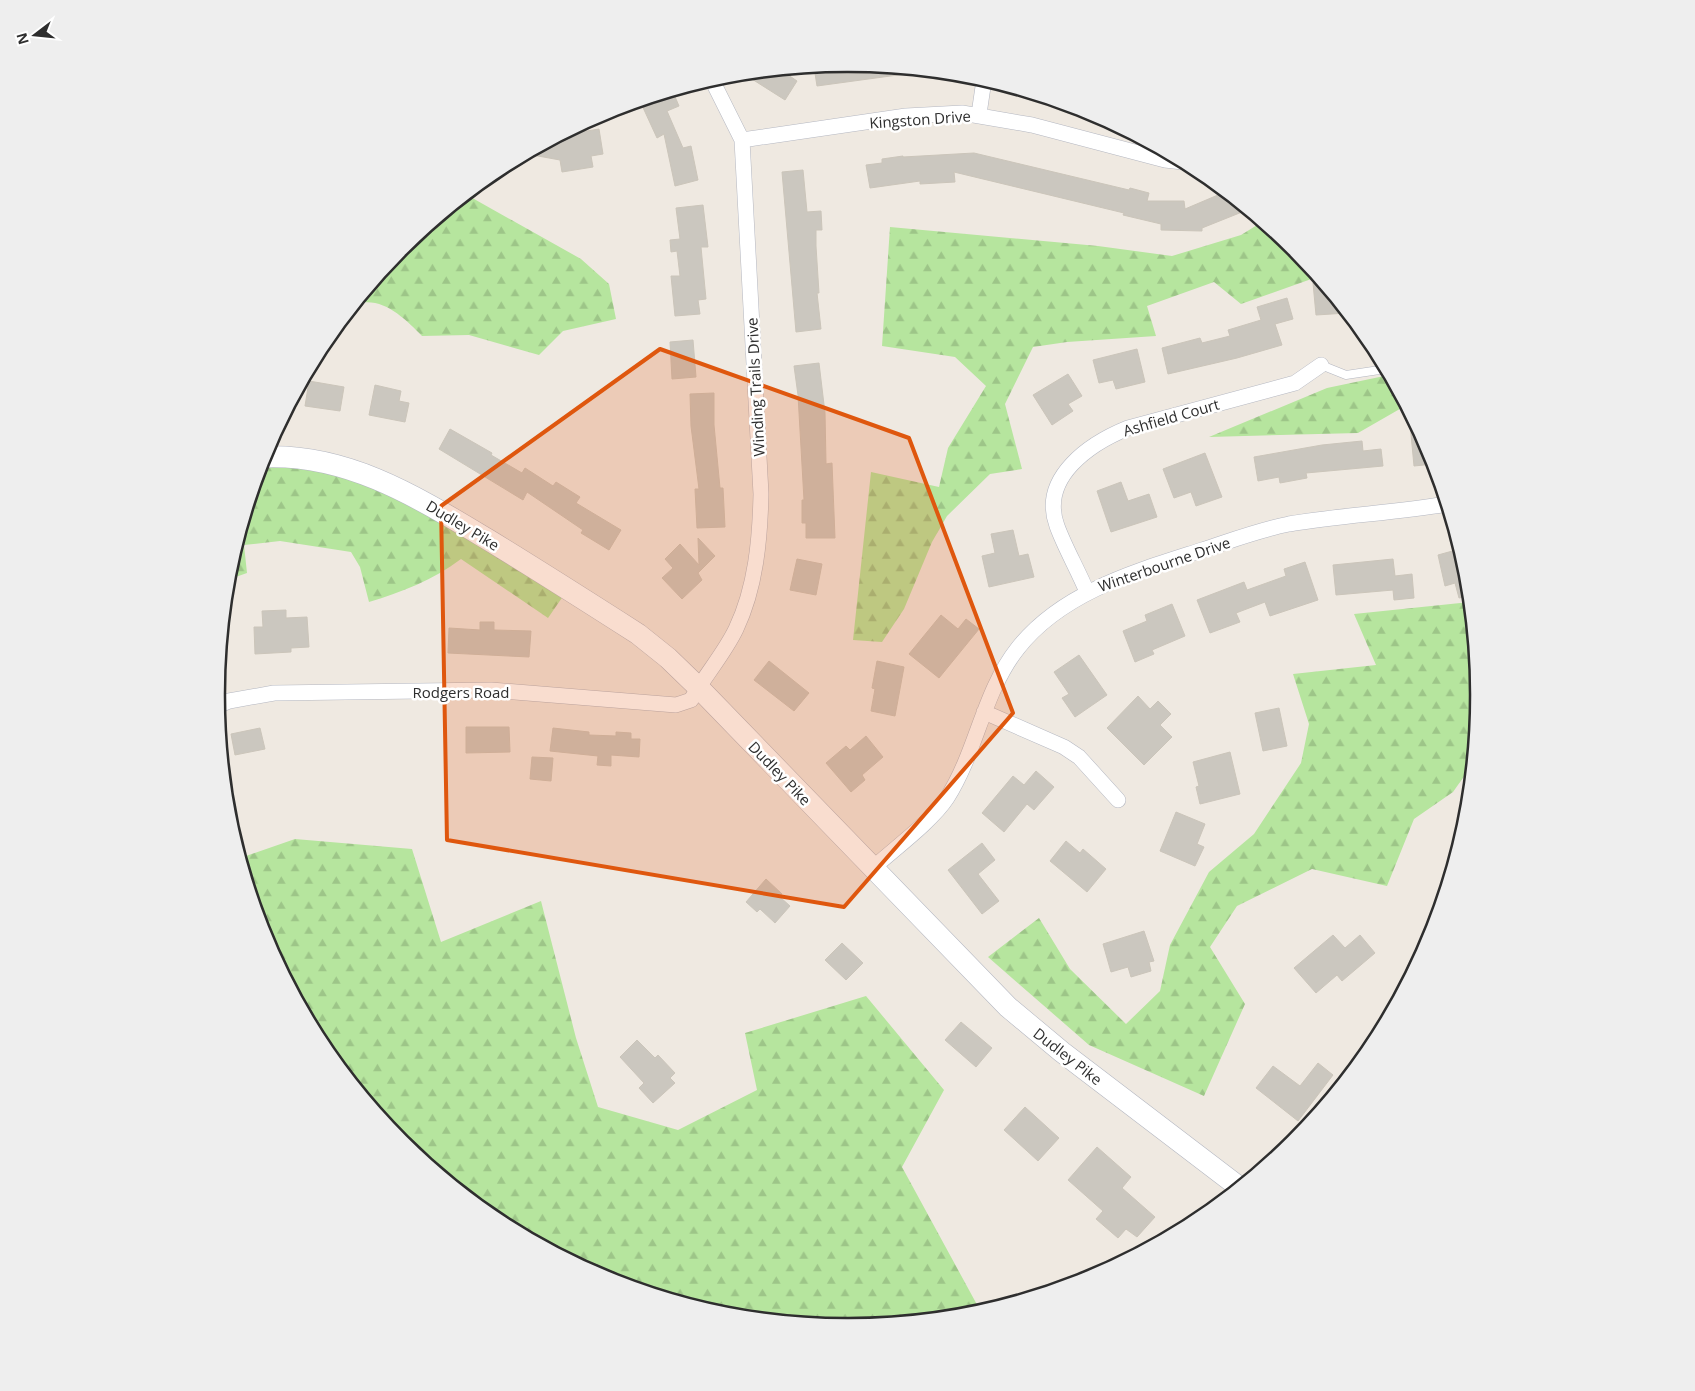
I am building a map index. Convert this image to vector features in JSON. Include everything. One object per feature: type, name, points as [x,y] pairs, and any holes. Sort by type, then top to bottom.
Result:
[{"type":"street","name":"Winding Trails Drive","points":[[698,687],[716,663],[737,628],[750,586],[760,543],[761,494],[742,140],[715,87]]},
{"type":"street","points":[[979,114],[983,87]]},
{"type":"street","name":"Kingston Drive","points":[[742,140],[906,116],[962,113],[979,114],[1032,125],[1166,160]]},
{"type":"street","name":"Ashfield Court","points":[[1088,592],[1057,525],[1054,511],[1055,496],[1060,481],[1075,459],[1112,434],[1295,383],[1321,365]]},
{"type":"street","name":"Dudley Pike","points":[[272,457],[284,456],[339,465],[378,479],[418,498],[638,634],[668,658],[698,687],[1008,1007],[1062,1052],[1235,1184]]},
{"type":"street","name":"Winterbourne Drive","points":[[873,868],[946,799],[962,770],[993,688],[1018,647],[1033,632],[1088,592],[1124,575],[1259,531],[1289,524],[1440,505]]},
{"type":"street","name":"Rodgers Road","points":[[225,703],[274,693],[491,690],[676,705],[691,700],[698,687]]},
{"type":"street","points":[[984,712],[1064,747],[1079,757],[1118,800]]},
{"type":"lane","points":[[1321,365],[1346,375],[1379,370]]},
{"type":"highlighted area","points":[[660,349],[909,438],[1013,713],[844,907],[447,840],[441,506]]},
{"type":"green space","points":[[472,198],[581,259],[609,284],[616,319],[563,331],[539,355],[469,335],[422,336],[393,311],[375,303],[364,302],[407,255]]},
{"type":"green space","points":[[1256,226],[1311,279],[1241,304],[1214,282],[1147,306],[1156,336],[1067,342],[1033,347],[1005,404],[1022,469],[990,474],[947,516],[932,542],[904,609],[882,642],[853,640],[871,472],[939,487],[948,448],[986,386],[955,357],[882,346],[890,227],[1098,246],[1172,256],[1241,235]]},
{"type":"green space","points":[[1382,376],[1400,409],[1358,433],[1209,437],[1327,388]]},
{"type":"green space","points":[[272,458],[339,465],[568,589],[548,618],[461,559],[417,585],[369,602],[360,567],[351,552],[280,541],[244,545],[247,573],[236,577],[246,534]]},
{"type":"green space","points":[[1463,603],[1469,655],[1470,696],[1465,775],[1453,792],[1414,819],[1387,886],[1312,869],[1237,906],[1210,947],[1245,1004],[1204,1096],[1089,1045],[988,957],[1039,918],[1070,969],[1126,1024],[1160,991],[1170,945],[1209,872],[1254,834],[1301,763],[1309,724],[1293,674],[1376,665],[1354,614]]},
{"type":"green space","points":[[295,839],[412,849],[441,942],[541,901],[576,1038],[598,1107],[678,1130],[757,1090],[745,1033],[866,996],[944,1090],[902,1167],[977,1305],[929,1313],[848,1318],[807,1317],[726,1307],[647,1285],[609,1271],[536,1235],[501,1214],[468,1190],[407,1136],[353,1075],[329,1042],[289,971],[272,934],[246,856]]},
{"type":"building","points":[[848,72],[898,75],[817,86],[815,74]]},
{"type":"building","points":[[789,76],[797,81],[785,100],[753,80]]},
{"type":"building","points":[[675,97],[679,106],[667,111],[683,148],[691,146],[698,180],[675,186],[664,134],[657,138],[643,107]]},
{"type":"building","points":[[599,129],[603,154],[591,156],[593,167],[562,172],[560,160],[537,156],[572,137],[584,132]]},
{"type":"building","points":[[974,153],[1129,190],[1130,188],[1149,193],[1147,201],[1184,201],[1185,209],[1218,195],[1241,213],[1202,228],[1202,231],[1161,230],[1161,224],[1123,215],[1124,213],[954,172],[955,182],[920,184],[920,181],[870,188],[866,165],[882,163],[882,159]]},
{"type":"building","points":[[803,170],[807,212],[821,211],[822,230],[816,230],[816,246],[819,293],[817,293],[821,329],[796,332],[782,172]]},
{"type":"building","points":[[703,205],[708,247],[701,247],[706,299],[698,300],[700,314],[675,316],[671,276],[680,276],[677,251],[671,252],[670,240],[680,239],[676,208]]},
{"type":"building","points":[[1313,283],[1340,313],[1316,315]]},
{"type":"building","points":[[1287,298],[1293,319],[1275,324],[1282,345],[1237,358],[1168,374],[1162,348],[1200,338],[1202,343],[1230,336],[1228,330],[1261,320],[1257,307]]},
{"type":"building","points":[[693,340],[696,377],[672,379],[670,342]]},
{"type":"building","points":[[1137,349],[1145,382],[1116,389],[1113,380],[1099,383],[1093,360]]},
{"type":"building","points":[[819,363],[825,413],[826,464],[832,463],[835,538],[806,538],[806,523],[802,523],[802,500],[804,500],[798,395],[794,366]]},
{"type":"building","points":[[1068,374],[1082,396],[1068,404],[1073,411],[1052,425],[1033,395]]},
{"type":"building","points":[[310,381],[344,387],[340,411],[305,406]]},
{"type":"building","points":[[375,385],[401,391],[399,401],[409,403],[405,422],[369,415]]},
{"type":"building","points":[[714,393],[714,425],[720,488],[723,488],[725,527],[697,528],[695,489],[699,489],[691,426],[690,394]]},
{"type":"building","points":[[450,429],[522,473],[525,468],[553,486],[556,482],[580,497],[576,503],[621,530],[609,550],[581,533],[583,530],[527,492],[523,500],[439,449]]},
{"type":"building","points":[[1411,430],[1426,465],[1414,466]]},
{"type":"building","points":[[1362,441],[1363,451],[1381,449],[1383,466],[1306,473],[1307,478],[1280,483],[1279,477],[1258,481],[1254,457],[1322,445]]},
{"type":"building","points":[[1205,453],[1222,497],[1196,506],[1191,492],[1174,498],[1163,469]]},
{"type":"building","points":[[1121,482],[1128,501],[1149,494],[1157,517],[1111,532],[1097,491]]},
{"type":"building","points":[[1013,530],[1019,556],[1028,554],[1034,577],[989,587],[982,556],[995,553],[991,534]]},
{"type":"building","points":[[698,538],[715,556],[698,573],[702,580],[682,599],[662,578],[673,568],[665,559],[680,544],[699,565]]},
{"type":"building","points":[[1453,551],[1462,597],[1459,598],[1455,583],[1445,586],[1438,555]]},
{"type":"building","points":[[797,559],[822,564],[816,595],[790,590]]},
{"type":"building","points":[[1393,559],[1395,576],[1412,574],[1414,598],[1394,600],[1393,590],[1336,595],[1333,565]]},
{"type":"building","points":[[1305,562],[1318,600],[1270,616],[1265,602],[1236,613],[1240,622],[1210,633],[1197,600],[1244,582],[1247,590],[1286,576],[1284,569]]},
{"type":"building","points":[[1172,604],[1185,636],[1152,650],[1154,654],[1135,662],[1123,631],[1147,621],[1145,615]]},
{"type":"building","points":[[286,610],[286,618],[307,617],[309,647],[291,648],[291,652],[255,654],[254,627],[263,627],[262,611]]},
{"type":"building","points":[[941,615],[958,629],[966,619],[979,629],[939,678],[909,654]]},
{"type":"building","points":[[480,622],[494,622],[494,630],[531,631],[529,657],[448,653],[449,628],[480,630]]},
{"type":"building","points":[[1079,655],[1107,695],[1075,717],[1062,698],[1069,694],[1054,672]]},
{"type":"building","points":[[769,661],[809,693],[794,711],[754,680]]},
{"type":"building","points":[[877,661],[904,667],[895,716],[871,711],[875,689],[872,688]]},
{"type":"building","points":[[1138,696],[1150,709],[1158,701],[1171,714],[1160,725],[1172,737],[1144,765],[1107,728]]},
{"type":"building","points":[[1279,708],[1287,746],[1263,751],[1255,713]]},
{"type":"building","points":[[466,727],[509,727],[510,752],[466,753]]},
{"type":"building","points":[[260,728],[265,749],[235,755],[231,734]]},
{"type":"building","points":[[553,728],[589,732],[589,735],[616,736],[616,732],[631,733],[631,739],[640,739],[639,757],[611,755],[611,766],[597,765],[598,756],[550,751]]},
{"type":"building","points":[[866,736],[883,757],[862,775],[865,780],[851,792],[826,763],[846,746],[850,750]]},
{"type":"building","points":[[1230,752],[1240,794],[1200,804],[1196,787],[1199,786],[1193,762]]},
{"type":"building","points":[[532,757],[553,758],[551,781],[530,779]]},
{"type":"building","points":[[1036,771],[1054,787],[1034,810],[1027,804],[1004,832],[982,813],[1013,776],[1024,785]]},
{"type":"building","points":[[1176,812],[1205,824],[1197,844],[1204,847],[1195,866],[1160,851]]},
{"type":"building","points":[[1066,841],[1080,853],[1083,849],[1106,869],[1087,892],[1050,861]]},
{"type":"building","points":[[982,843],[995,860],[978,874],[999,901],[982,914],[948,870]]},
{"type":"building","points":[[766,879],[782,894],[780,897],[790,906],[775,923],[760,909],[757,912],[746,902]]},
{"type":"building","points":[[1144,931],[1154,961],[1149,962],[1151,971],[1131,977],[1128,967],[1111,972],[1103,944]]},
{"type":"building","points":[[1333,935],[1345,948],[1360,935],[1375,953],[1342,981],[1337,975],[1316,993],[1294,968]]},
{"type":"building","points":[[842,943],[863,963],[846,980],[825,960]]},
{"type":"building","points":[[961,1022],[992,1048],[976,1067],[945,1040]]},
{"type":"building","points":[[637,1040],[655,1058],[658,1055],[675,1073],[670,1078],[675,1083],[653,1103],[639,1088],[644,1083],[620,1057]]},
{"type":"building","points":[[1318,1063],[1333,1075],[1298,1121],[1256,1088],[1273,1066],[1300,1086]]},
{"type":"building","points":[[1025,1107],[1059,1138],[1038,1161],[1004,1130]]},
{"type":"building","points":[[1097,1147],[1131,1177],[1122,1188],[1155,1217],[1137,1237],[1126,1229],[1118,1238],[1096,1219],[1103,1211],[1068,1180]]}]
